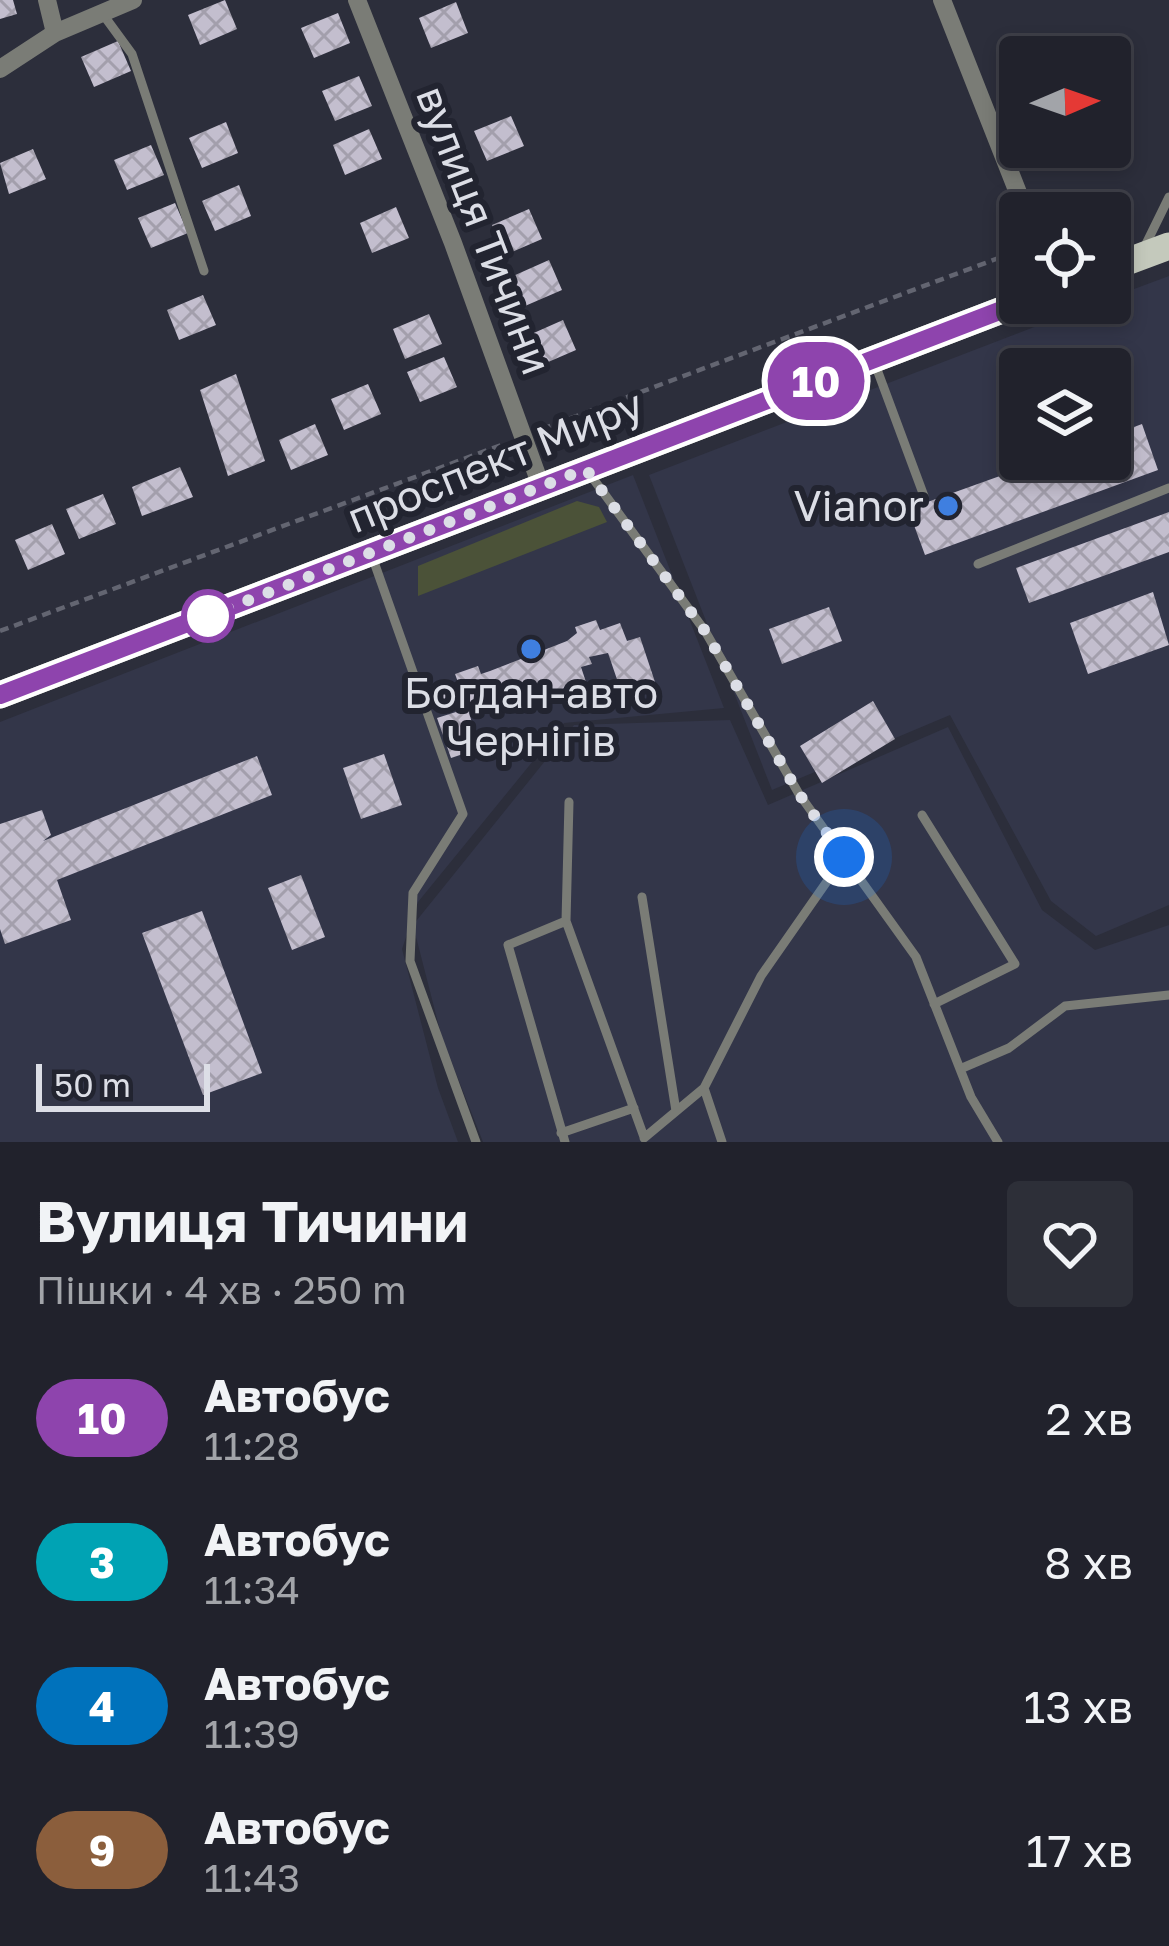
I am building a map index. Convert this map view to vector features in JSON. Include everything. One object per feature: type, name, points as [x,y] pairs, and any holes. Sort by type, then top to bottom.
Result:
[{"type":"main road","points":[[1131,259],[1169,246]]},
{"type":"main road","name":"проспект Миру","points":[[0,695],[999,311]]},
{"type":"street","points":[[47,0],[55,33]]},
{"type":"street","points":[[0,69],[55,33],[134,0]]},
{"type":"street","name":"вулиця Тичини","points":[[357,0],[454,242],[541,486]]},
{"type":"street","points":[[942,0],[1018,192]]},
{"type":"lane","points":[[102,13],[132,54],[204,271]]},
{"type":"lane","points":[[1139,256],[1169,197]]},
{"type":"lane","points":[[873,359],[924,496]]},
{"type":"lane","points":[[586,469],[705,631],[799,794],[916,957],[960,1069],[998,1142]]},
{"type":"lane","points":[[978,564],[1169,488]]},
{"type":"lane","points":[[372,555],[463,814],[412,893],[410,961],[476,1142]]},
{"type":"lane","points":[[569,802],[566,920],[645,1139],[704,1088],[761,976],[844,857]]},
{"type":"lane","points":[[922,815],[1015,964],[934,1004]]},
{"type":"lane","points":[[642,897],[676,1111]]},
{"type":"lane","points":[[566,920],[508,945],[563,1137],[634,1108]]},
{"type":"lane","points":[[960,1069],[1009,1048],[1065,1006],[1169,995]]},
{"type":"lane","points":[[704,1088],[722,1142]]},
{"type":"shaded area","points":[[1169,276],[1169,905],[1096,936],[1051,901],[950,715],[772,790],[649,475],[1042,324],[1131,324],[1131,290]]},
{"type":"shaded area","points":[[633,475],[724,708],[564,723],[418,902],[402,949],[438,1088],[458,1142],[0,1142],[0,722]]},
{"type":"shaded area","points":[[730,720],[768,805],[948,727],[1042,910],[1095,950],[1169,925],[1169,1142],[483,1142],[442,1038],[413,925],[574,725]]},
{"type":"green space","points":[[577,501],[599,507],[607,522],[418,596],[418,566]]},
{"type":"building","points":[[0,0],[13,0],[17,14],[0,19]]},
{"type":"building","points":[[225,0],[237,29],[200,45],[188,15]]},
{"type":"building","points":[[456,2],[468,33],[431,48],[419,18]]},
{"type":"building","points":[[338,13],[350,43],[314,58],[301,28]]},
{"type":"building","points":[[118,41],[131,71],[94,87],[81,57]]},
{"type":"building","points":[[359,76],[372,106],[335,121],[322,91]]},
{"type":"building","points":[[511,116],[524,146],[487,161],[474,131]]},
{"type":"building","points":[[226,122],[238,153],[202,168],[189,138]]},
{"type":"building","points":[[369,129],[382,159],[345,175],[333,145]]},
{"type":"building","points":[[151,145],[164,175],[127,190],[114,160]]},
{"type":"building","points":[[33,149],[46,179],[9,194],[0,163]]},
{"type":"building","points":[[239,185],[251,216],[215,231],[202,201]]},
{"type":"building","points":[[175,203],[188,233],[151,248],[138,218]]},
{"type":"building","points":[[396,207],[409,238],[372,253],[360,223]]},
{"type":"building","points":[[529,209],[542,239],[505,255],[492,225]]},
{"type":"building","points":[[549,260],[562,290],[525,306],[513,276]]},
{"type":"building","points":[[203,295],[216,325],[179,340],[167,310]]},
{"type":"building","points":[[429,314],[442,344],[405,359],[393,329]]},
{"type":"building","points":[[563,320],[576,350],[539,366],[527,336]]},
{"type":"building","points":[[444,357],[457,387],[420,402],[407,372]]},
{"type":"building","points":[[236,374],[265,461],[228,476],[200,390]]},
{"type":"building","points":[[368,384],[381,414],[344,430],[331,399]]},
{"type":"building","points":[[315,424],[328,455],[291,470],[279,440]]},
{"type":"building","points":[[1142,424],[1158,470],[1131,480],[1131,428]]},
{"type":"building","points":[[180,467],[193,497],[142,516],[132,487]]},
{"type":"building","points":[[999,476],[999,480],[1131,480],[925,555],[908,509]]},
{"type":"building","points":[[103,494],[116,524],[79,539],[66,509]]},
{"type":"building","points":[[1169,512],[1169,552],[1029,603],[1016,568]]},
{"type":"building","points":[[52,524],[65,554],[28,570],[15,540]]},
{"type":"building","points":[[1153,592],[1169,645],[1088,674],[1070,623]]},
{"type":"building","points":[[829,607],[842,641],[782,664],[769,629]]},
{"type":"building","points":[[596,620],[600,630],[620,623],[627,641],[640,637],[655,682],[622,694],[608,653],[589,657],[592,664],[581,667],[586,682],[504,711],[500,699],[468,707],[478,749],[451,758],[437,718],[456,712],[454,706],[443,710],[438,693],[459,685],[455,674],[478,666],[481,674],[490,671],[567,641],[577,633],[575,627]]},
{"type":"building","points":[[873,701],[895,739],[822,783],[800,746]]},
{"type":"building","points":[[384,754],[402,805],[361,819],[343,768]]},
{"type":"building","points":[[257,756],[272,795],[57,880],[71,920],[5,944],[0,929],[0,824],[42,810],[51,835],[43,841]]},
{"type":"building","points":[[301,875],[325,937],[292,950],[268,888]]},
{"type":"building","points":[[202,911],[262,1073],[203,1095],[142,933]]},
{"type":"bus line","name":"10","points":[[0,695],[999,311]]},
{"type":"place","name":"Vianor","points":[[948,506]]},
{"type":"place","name":"Богдан-авто Чернігів","points":[[531,649]]},
{"type":"route","points":[[208,616],[586,469],[705,631],[799,794],[844,857]]}]
